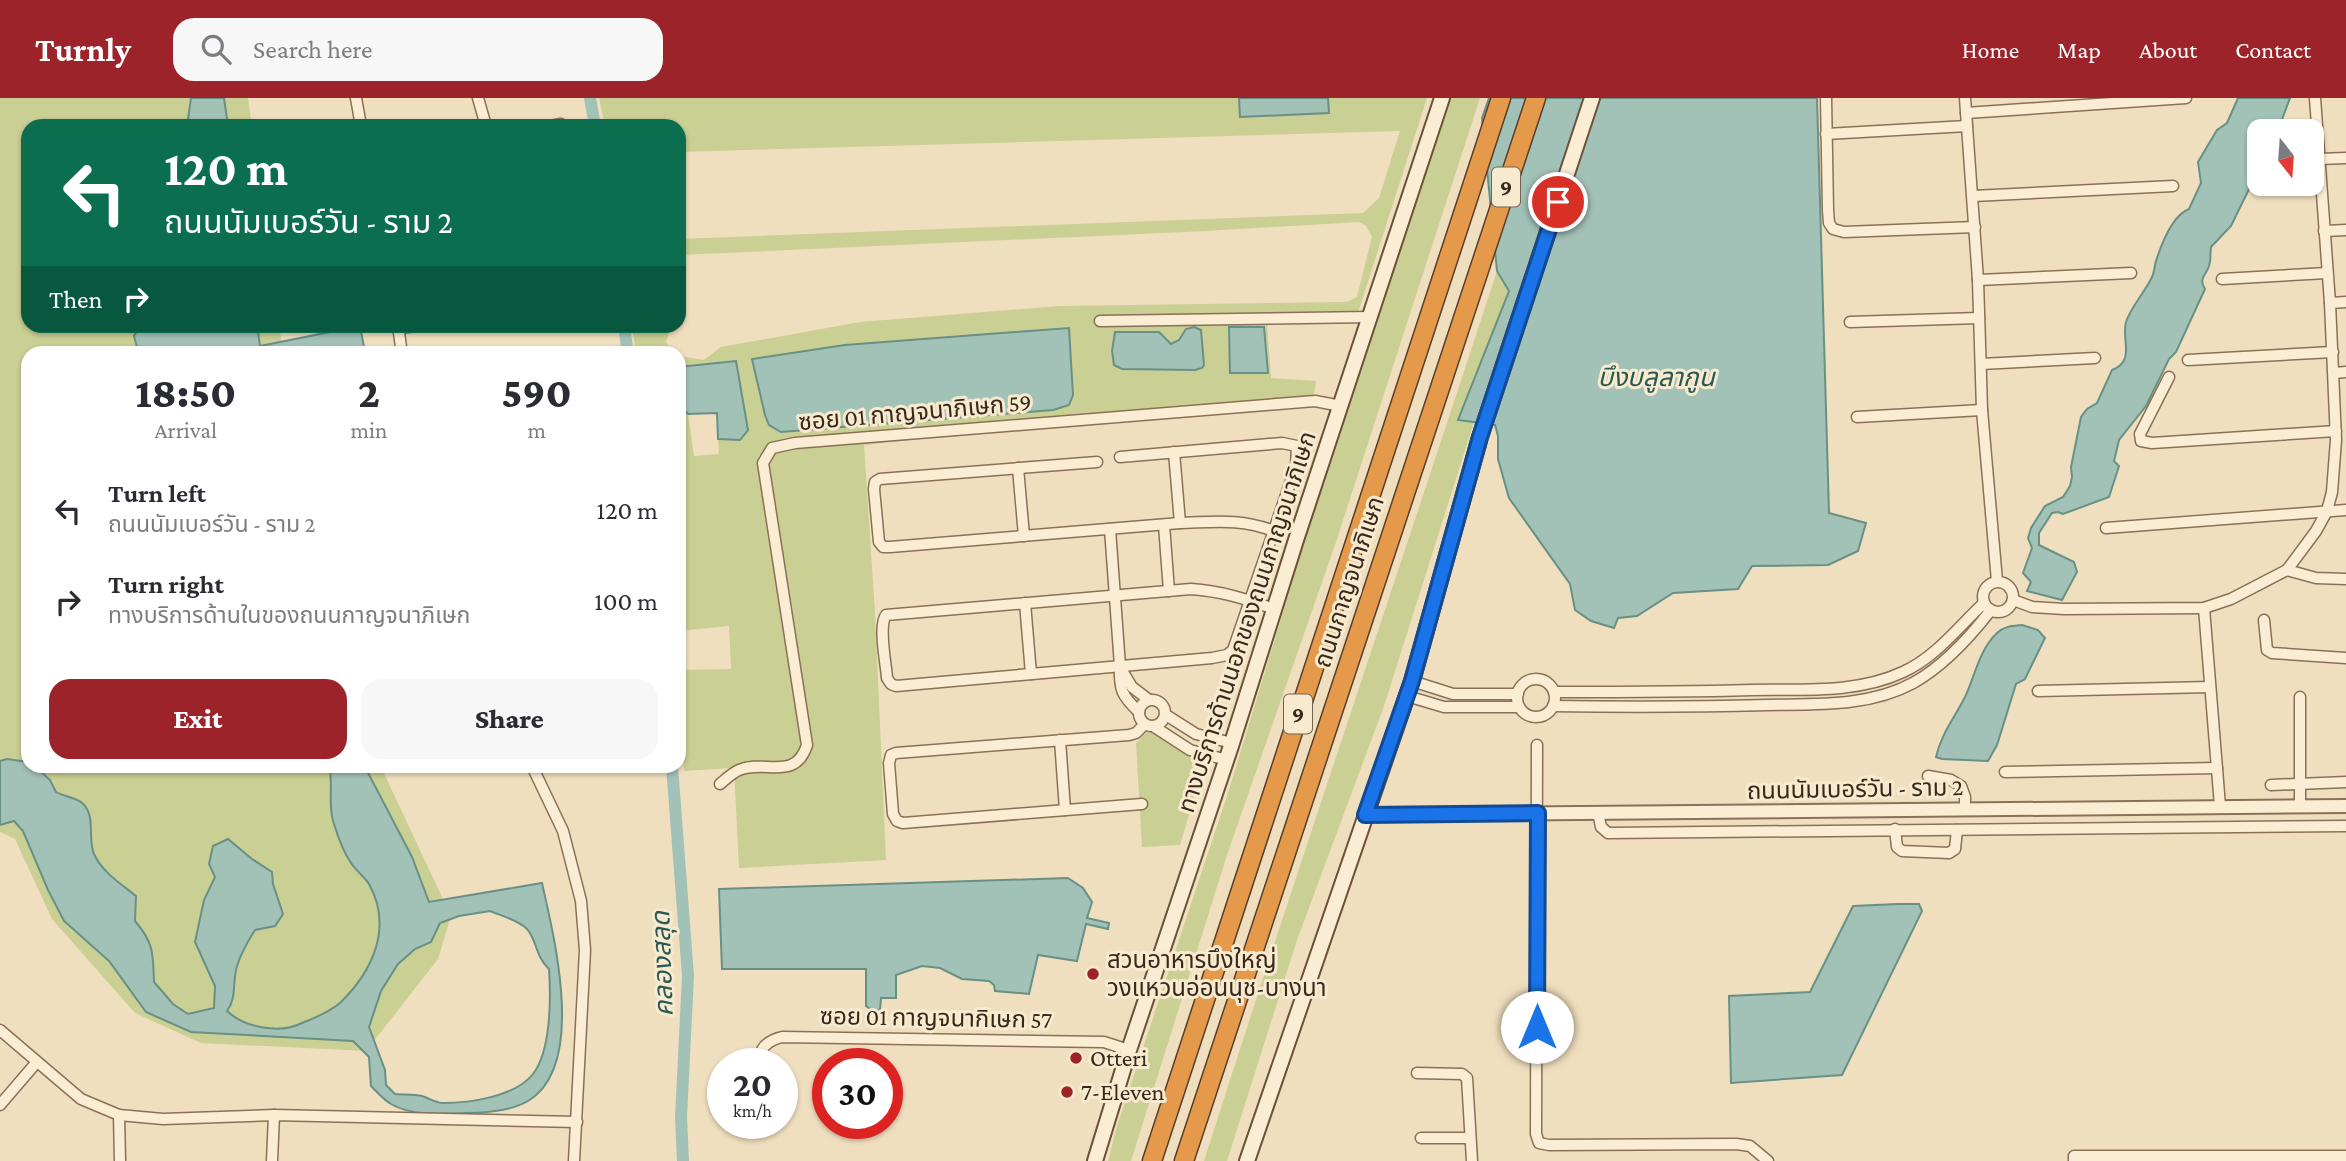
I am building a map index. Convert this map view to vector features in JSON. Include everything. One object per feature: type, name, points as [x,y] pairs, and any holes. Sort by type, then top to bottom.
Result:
[{"type":"highway","name":"ถนนกาญจนาภิเษก","points":[[1152,1161],[1501,98]]},
{"type":"highway","name":"ถนนกาญจนาภิเษก","points":[[1184,1161],[1536,98]]},
{"type":"main road","name":"ทางบริการด้านนอกของถนนกาญจนาภิเษก","points":[[1095,1161],[1129,1050],[1233,743],[1274,609],[1442,98]]},
{"type":"main road","points":[[1247,1161],[1412,681],[1480,437],[1592,98]]},
{"type":"street","points":[[356,98],[360,119]]},
{"type":"street","points":[[478,98],[484,119]]},
{"type":"street","points":[[1826,98],[1828,210],[1829,223],[1833,229],[1844,232],[1975,227]]},
{"type":"street","points":[[1965,98],[1978,280],[1982,410],[1997,581]]},
{"type":"street","points":[[1966,113],[2186,98]]},
{"type":"street","points":[[2315,98],[2316,119]]},
{"type":"street","points":[[1826,134],[1967,127]]},
{"type":"street","points":[[2324,159],[2346,158]]},
{"type":"street","points":[[1973,195],[2173,186]]},
{"type":"street","points":[[2013,600],[2032,607],[2064,609],[2204,608],[2231,599],[2287,570],[2316,531],[2327,510],[2339,437],[2322,196]]},
{"type":"street","points":[[2324,231],[2346,230]]},
{"type":"street","points":[[1978,280],[2131,273]]},
{"type":"street","points":[[2222,279],[2327,273]]},
{"type":"street","points":[[2330,303],[2346,302]]},
{"type":"street","points":[[1100,321],[1370,317]]},
{"type":"street","points":[[1850,322],[1979,318]]},
{"type":"street","points":[[2188,360],[2333,352]]},
{"type":"street","points":[[1981,364],[2095,358]]},
{"type":"street","points":[[2334,373],[2346,372]]},
{"type":"street","points":[[2169,377],[2140,434],[2144,442],[2339,437]]},
{"type":"street","name":"ซอย 01 กาญจนาภิเษก 59","points":[[720,784],[740,769],[784,767],[797,763],[803,757],[807,745],[763,463],[772,448],[809,442],[1315,401],[1340,406]]},
{"type":"street","points":[[1857,417],[1982,410]]},
{"type":"street","points":[[1121,457],[1282,443],[1297,446],[1296,466],[1274,531],[1250,600],[1233,650],[1227,655],[1120,666],[896,686],[891,684],[887,678],[882,620],[887,615],[1169,591],[1215,591],[1250,600],[1274,609]]},
{"type":"street","points":[[1174,452],[1180,523]]},
{"type":"street","points":[[1097,462],[880,479],[875,482],[874,489],[879,542],[883,547],[1180,523],[1242,522],[1274,531]]},
{"type":"street","points":[[1018,468],[1024,536]]},
{"type":"street","points":[[2106,528],[2346,510]]},
{"type":"street","points":[[1164,524],[1169,591]]},
{"type":"street","points":[[1110,529],[1119,685],[1125,699],[1149,725],[1190,750],[1227,760]]},
{"type":"street","points":[[2287,570],[2316,578],[2346,579]]},
{"type":"street","points":[[1553,706],[1704,707],[1840,703],[1870,699],[1904,687],[1934,670],[1966,639],[1988,607],[1984,592],[1987,586],[1997,581],[2003,582],[2011,589],[2013,600],[2010,606],[2002,612],[1988,607]]},
{"type":"street","points":[[1025,603],[1031,674]]},
{"type":"street","points":[[1553,692],[1854,687],[1890,677],[1918,664],[1932,655],[1958,627],[1988,607]]},
{"type":"street","points":[[2204,608],[2220,806]]},
{"type":"street","points":[[2264,620],[2267,650],[2272,653],[2346,658]]},
{"type":"street","points":[[1120,666],[1132,687],[1149,700],[1161,703],[1166,715],[1196,734],[1233,743]]},
{"type":"street","points":[[1535,680],[1546,683],[1553,692],[1553,706],[1546,714],[1535,717],[1526,714],[1519,707],[1518,694],[1524,684],[1535,680]]},
{"type":"street","points":[[1412,681],[1453,694],[1518,694]]},
{"type":"street","points":[[2038,691],[2210,688]]},
{"type":"street","points":[[1407,696],[1444,707],[1519,707]]},
{"type":"street","points":[[2300,697],[2300,806]]},
{"type":"street","points":[[1139,712],[1142,704],[1149,700]]},
{"type":"street","points":[[1142,804],[903,822],[897,821],[893,814],[889,763],[891,755],[895,753],[1136,733],[1149,725],[1161,723],[1166,715]]},
{"type":"street","points":[[1060,740],[1065,810]]},
{"type":"street","points":[[1537,745],[1536,1134],[1539,1143],[1736,1144],[1750,1146],[1768,1161]]},
{"type":"street","points":[[2005,772],[2217,768]]},
{"type":"street","points":[[535,773],[563,831],[581,901],[585,950],[574,1161]]},
{"type":"street","points":[[1928,776],[1951,780],[1961,786],[1965,809]]},
{"type":"street","points":[[2271,785],[2346,782]]},
{"type":"street","points":[[2269,806],[2269,826]]},
{"type":"street","name":"ถนนนัมเบอร์วัน - ราม 2","points":[[1365,815],[2346,806]]},
{"type":"street","points":[[2115,807],[2115,828]]},
{"type":"street","points":[[1885,810],[1897,847],[1902,850],[1949,853],[1955,849],[1957,830]]},
{"type":"street","points":[[1745,811],[1746,831]]},
{"type":"street","points":[[1598,812],[1601,827],[1608,833],[2346,825]]},
{"type":"street","points":[[0,1030],[82,1100],[119,1115],[163,1119],[274,1115],[577,1122]]},
{"type":"street","name":"ซอย 01 กาญจนากิเษก 57","points":[[763,1048],[766,1042],[782,1037],[1104,1042],[1129,1050]]},
{"type":"street","points":[[0,1105],[36,1063]]},
{"type":"street","points":[[1417,1073],[1465,1076],[1468,1081],[1472,1161]]},
{"type":"street","points":[[119,1115],[120,1161]]},
{"type":"street","points":[[272,1161],[274,1115]]},
{"type":"street","points":[[1421,1138],[1470,1138]]},
{"type":"street","points":[[2074,1161],[2074,1156],[2346,1156]]},
{"type":"green space","points":[[0,98],[248,98],[251,119],[21,119],[21,333],[280,333],[282,346],[21,346],[21,773],[384,773],[451,916],[438,959],[366,1051],[201,1043],[135,1013],[52,919],[15,839],[0,832]]},
{"type":"green space","points":[[599,98],[1427,98],[1355,322],[1267,324],[1271,378],[1316,381],[1314,395],[1309,398],[864,445],[875,612],[886,860],[739,868],[734,768],[686,771],[686,670],[731,669],[729,626],[686,630],[686,411],[694,456],[719,454],[718,439],[740,440],[748,430],[736,362],[686,366],[686,357],[704,360],[721,347],[860,322],[1060,306],[1347,302],[1357,297],[1372,237],[1366,226],[1359,222],[686,255],[686,239],[1363,213],[1379,198],[1400,131],[686,152],[686,119],[604,119]],"holes":[[[1068,328],[1072,366],[753,359],[845,345]]]},
{"type":"green space","points":[[1450,98],[1480,98],[1336,542],[1227,855],[1131,1161],[1108,1161],[1117,1126],[1229,790],[1328,464]]},
{"type":"green space","points":[[1497,271],[1509,291],[1459,420],[1474,422],[1384,706],[1297,940],[1227,1161],[1204,1161],[1276,938]]},
{"type":"green space","points":[[633,333],[669,333],[666,342],[669,346],[635,346]]},
{"type":"green space","points":[[1147,732],[1154,732],[1181,752],[1205,762],[1180,845],[1142,847],[1136,743]]},
{"type":"water","points":[[191,98],[224,98],[227,119],[188,119]]},
{"type":"water","points":[[1239,98],[1328,98],[1329,113],[1240,117]]},
{"type":"water","name":"บึงบลูลากูน","points":[[1489,98],[1817,98],[1829,513],[1866,523],[1858,551],[1828,565],[1752,566],[1738,589],[1673,593],[1637,616],[1618,618],[1614,628],[1591,621],[1575,610],[1570,584],[1509,498],[1498,459],[1495,425],[1458,420],[1509,291],[1497,271],[1482,118]]},
{"type":"water","points":[[2238,98],[2290,98],[2282,119],[2247,119],[2247,193],[2231,226],[2211,247],[2210,264],[2202,280],[2205,289],[2176,352],[2169,359],[2146,406],[2119,440],[2114,461],[2119,466],[2109,497],[2063,514],[2052,513],[2039,533],[2039,545],[2074,562],[2077,572],[2062,600],[2027,591],[2031,582],[2023,573],[2032,548],[2028,538],[2031,528],[2045,506],[2063,497],[2070,486],[2081,417],[2097,403],[2112,370],[2124,361],[2128,316],[2152,277],[2169,230],[2178,217],[2189,209],[2201,183],[2198,162],[2217,130],[2227,123]]},
{"type":"water","points":[[1194,327],[1201,330],[1202,368],[1122,369],[1114,365],[1112,351],[1115,332],[1159,332],[1171,344],[1179,340],[1186,329]]},
{"type":"water","points":[[1229,327],[1264,327],[1268,373],[1230,373]]},
{"type":"water","points":[[1069,328],[1073,395],[1069,405],[1053,410],[781,432],[769,425],[765,415],[752,359],[845,345]]},
{"type":"water","points":[[136,333],[258,333],[260,346],[137,346]]},
{"type":"water","points":[[325,333],[361,333],[364,346],[260,346]]},
{"type":"water","points":[[736,361],[748,430],[740,440],[718,439],[717,413],[688,414],[686,411],[686,366]]},
{"type":"water","points":[[2022,625],[2038,630],[2045,638],[2025,679],[2016,684],[1997,745],[1988,761],[1936,757],[1986,647],[2000,631]]},
{"type":"water","points":[[7,759],[21,761],[21,773],[42,773],[56,792],[81,802],[86,807],[92,848],[97,860],[112,877],[136,896],[135,921],[146,936],[151,949],[154,982],[173,1004],[188,1014],[214,1008],[215,986],[195,942],[204,900],[215,877],[209,864],[213,846],[228,839],[272,872],[283,914],[275,926],[255,930],[250,938],[237,966],[232,1001],[227,1011],[243,1022],[263,1028],[284,1028],[327,1012],[340,1003],[362,977],[376,948],[379,916],[376,900],[369,884],[346,855],[331,810],[330,773],[368,773],[412,857],[429,902],[542,883],[562,999],[562,1031],[557,1060],[546,1084],[528,1101],[489,1112],[437,1114],[408,1111],[383,1098],[371,1086],[369,1057],[353,1041],[191,1032],[146,1012],[109,961],[64,921],[23,831],[14,821],[0,825],[0,761]],"holes":[[[490,911],[527,929],[541,959],[549,969],[546,1038],[539,1064],[533,1074],[525,1082],[503,1093],[465,1102],[442,1103],[422,1096],[395,1094],[386,1085],[385,1070],[369,1027],[381,991],[398,964],[415,949],[431,942],[440,923],[459,916]]]},
{"type":"water","points":[[1068,878],[1083,888],[1092,902],[1087,918],[1109,923],[1108,929],[1086,924],[1077,961],[1038,955],[1029,994],[995,991],[994,985],[989,981],[962,979],[940,968],[922,966],[896,975],[896,998],[881,998],[880,1010],[874,1012],[866,1006],[866,969],[722,969],[719,889]]},
{"type":"water","points":[[1919,904],[1922,911],[1842,1075],[1731,1083],[1729,996],[1810,992],[1853,906]]},
{"type":"waterway","name":"คลองสลุด","points":[[590,98],[594,119]]},
{"type":"waterway","name":"คลองสลุด","points":[[625,333],[627,346]]},
{"type":"waterway","name":"คลองสลุด","points":[[673,773],[688,976],[681,1117],[683,1161]]},
{"type":"place","name":"สวนอาหารบึงใหญ่ วงแหวนอ่อนนุช-บางนา","points":[[1093,974]]},
{"type":"place","name":"Otteri","points":[[1076,1058]]},
{"type":"place","name":"7-Eleven","points":[[1067,1092]]},
{"type":"route","points":[[1537,1027],[1538,813],[1365,815],[1412,681],[1480,437],[1558,202]]}]
